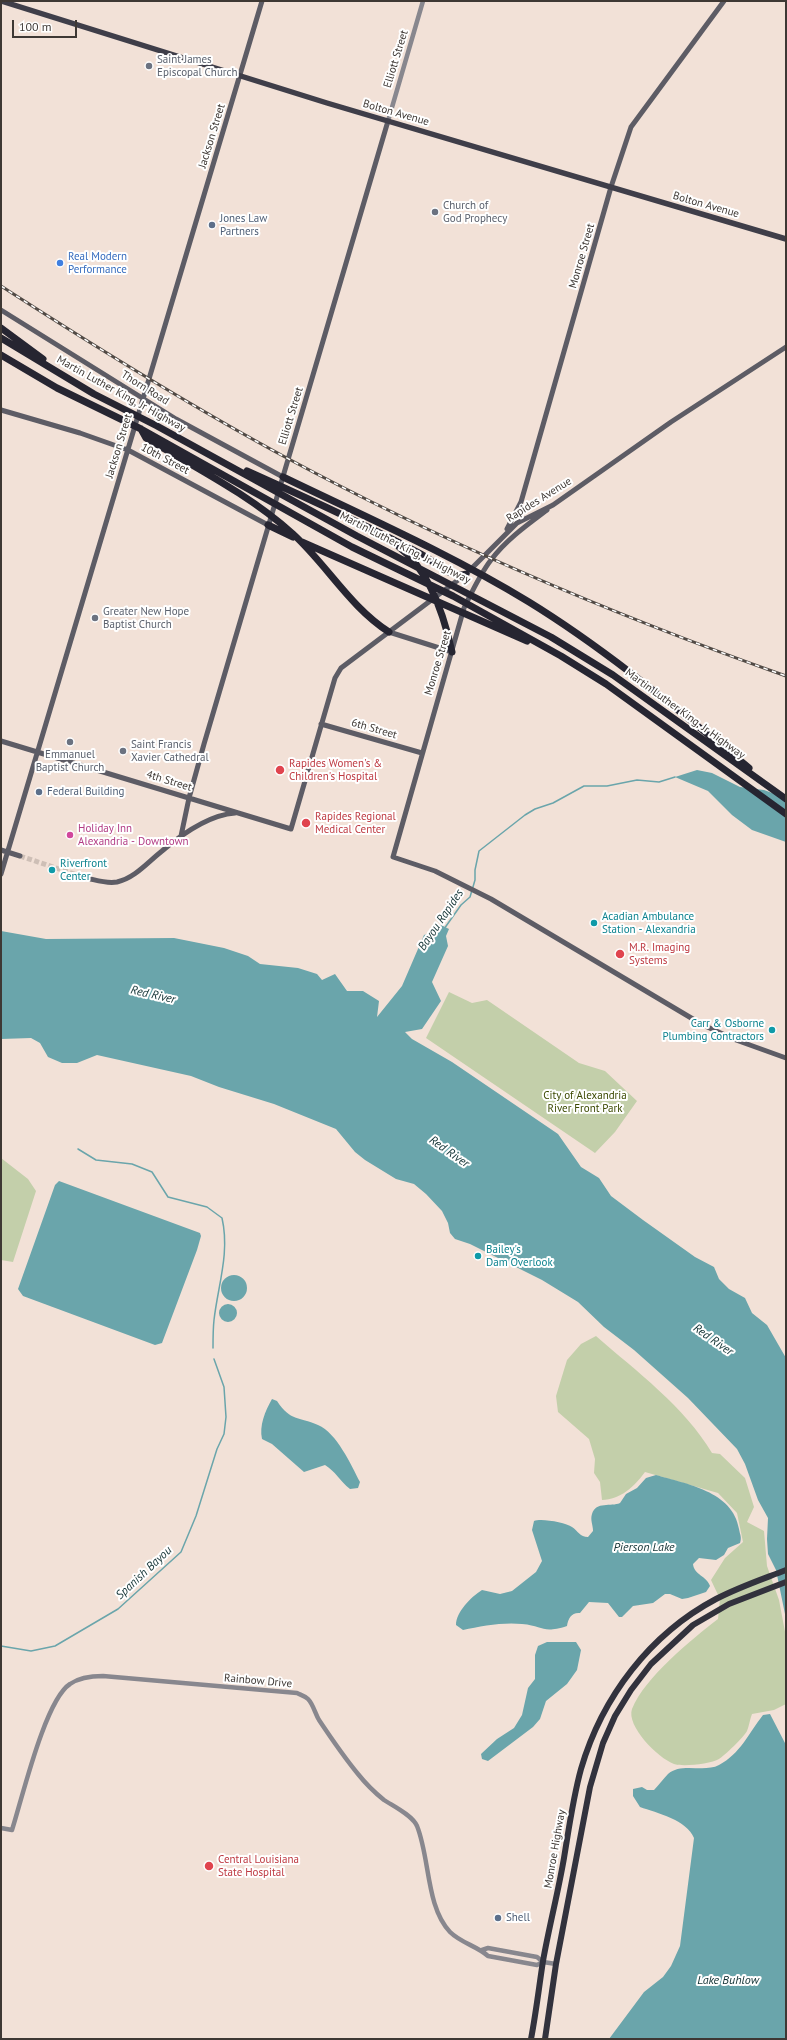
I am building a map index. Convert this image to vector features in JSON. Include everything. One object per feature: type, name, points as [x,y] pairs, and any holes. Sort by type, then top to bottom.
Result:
[{"type":"highway","points":[[1,328],[80,386]]},
{"type":"highway","name":"Martin Luther King, Jr Highway","points":[[1,338],[80,386],[210,455],[357,536],[551,637],[613,675],[786,799]]},
{"type":"highway","name":"Martin Luther King, Jr Highway","points":[[1,354],[57,388],[141,429],[352,547],[453,596],[561,656],[606,684],[786,814]]},
{"type":"highway","points":[[141,429],[146,438],[266,511],[295,536],[369,618],[389,632]]},
{"type":"highway","points":[[210,455],[316,503],[422,554],[452,574],[466,574]]},
{"type":"highway","points":[[283,477],[444,555],[529,602],[646,684],[786,799]]},
{"type":"highway","points":[[268,526],[561,656]]},
{"type":"highway","points":[[386,537],[414,560],[434,597],[452,652]]},
{"type":"highway","name":"Monroe Highway","points":[[531,2039],[543,1962],[574,1798],[582,1768],[599,1721],[629,1673],[668,1632],[700,1609],[728,1593],[786,1570]]},
{"type":"highway","points":[[545,2039],[556,1964],[595,1768],[615,1716],[638,1680],[669,1646],[705,1617],[736,1601],[786,1582]]},
{"type":"main road","name":"Bolton Avenue","points":[[1,1],[388,121],[786,239]]},
{"type":"main road","name":"Jackson Street","points":[[1,874],[262,1]]},
{"type":"main road","name":"Monroe Street","points":[[501,538],[512,522],[521,502],[611,187],[631,127],[724,1]]},
{"type":"main road","name":"Elliott Street","points":[[181,836],[189,798],[388,121]]},
{"type":"main road","name":"Thorn Road","points":[[1,310],[143,399],[204,435],[283,477]]},
{"type":"main road","name":"Rapides Avenue","points":[[321,724],[337,674],[434,597],[466,574],[517,523],[553,505],[671,422],[786,347]]},
{"type":"main road","name":"10th Street","points":[[1,410],[80,433],[128,450],[268,526]]},
{"type":"main road","name":"Monroe Street","points":[[553,505],[518,532],[491,560],[476,582],[464,608],[393,856],[416,863],[491,899],[703,1024],[736,1040],[786,1058]]},
{"type":"main road","points":[[389,632],[452,652]]},
{"type":"main road","name":"4th Street","points":[[1,741],[291,829],[321,724]]},
{"type":"main road","name":"6th Street","points":[[321,724],[422,753]]},
{"type":"main road","points":[[86,878],[110,883],[124,880],[135,874],[181,836],[218,816],[240,813]]},
{"type":"main road","points":[[1,850],[20,856]]},
{"type":"street","name":"Elliott Street","points":[[388,121],[423,1]]},
{"type":"street","name":"Rainbow Drive","points":[[1,1828],[12,1830],[46,1721],[54,1703],[70,1684],[91,1676],[102,1676],[297,1693],[306,1697],[311,1702],[320,1721],[369,1788],[384,1800],[401,1810],[417,1825],[426,1854],[440,1919],[458,1939],[482,1950],[488,1956],[537,1965],[543,1962],[556,1964]]},
{"type":"street","name":"Rainbow Drive","points":[[482,1950],[488,1948],[538,1957],[543,1962]]},
{"type":"green space","name":"City of Alexandria River Front Park","points":[[449,992],[472,1003],[487,1000],[579,1063],[605,1071],[637,1101],[615,1132],[595,1153],[426,1038]]},
{"type":"green space","points":[[1,1158],[28,1179],[36,1191],[13,1262],[1,1260]]},
{"type":"green space","points":[[596,1336],[659,1390],[674,1405],[701,1436],[712,1453],[720,1454],[745,1478],[754,1507],[747,1522],[764,1531],[767,1566],[779,1600],[786,1637],[786,1704],[774,1710],[752,1714],[747,1731],[734,1746],[715,1761],[678,1765],[667,1761],[645,1741],[638,1732],[631,1716],[632,1709],[638,1697],[647,1684],[682,1648],[718,1619],[720,1599],[711,1580],[725,1558],[743,1542],[737,1513],[718,1493],[645,1472],[632,1487],[621,1495],[615,1498],[602,1500],[600,1482],[594,1473],[595,1459],[589,1439],[558,1412],[556,1396],[567,1360],[581,1344]]},
{"type":"water","points":[[697,770],[712,773],[740,787],[764,790],[786,798],[786,842],[752,830],[732,815],[708,791],[675,777]]},
{"type":"water","name":"Red River","points":[[441,925],[449,929],[446,936],[448,946],[432,982],[441,1001],[422,1029],[405,1032],[412,1039],[452,1062],[558,1134],[581,1167],[599,1178],[611,1196],[695,1257],[714,1267],[719,1279],[729,1289],[745,1298],[752,1313],[767,1325],[786,1358],[786,1619],[776,1570],[768,1554],[768,1518],[758,1500],[745,1464],[737,1449],[688,1398],[634,1350],[604,1327],[578,1302],[542,1280],[470,1244],[455,1239],[450,1233],[448,1223],[442,1211],[426,1194],[414,1184],[396,1179],[365,1160],[355,1152],[336,1129],[274,1104],[219,1087],[191,1076],[97,1055],[77,1063],[62,1063],[48,1057],[40,1043],[31,1038],[1,1039],[1,931],[46,939],[174,938],[224,948],[248,956],[260,964],[298,968],[317,974],[322,980],[335,974],[347,991],[363,991],[379,1001],[377,1017],[402,986],[424,935],[436,931]]},
{"type":"water","points":[[59,1181],[200,1233],[201,1236],[197,1250],[162,1343],[155,1345],[23,1296],[18,1289],[55,1185]]},
{"type":"water","points":[[234,1275],[243,1279],[247,1288],[243,1297],[234,1301],[225,1297],[221,1288],[225,1279]]},
{"type":"water","points":[[228,1304],[234,1307],[237,1313],[234,1319],[228,1322],[222,1319],[219,1313],[222,1307]]},
{"type":"water","points":[[272,1399],[277,1401],[286,1412],[295,1418],[318,1425],[331,1435],[343,1450],[360,1482],[358,1488],[350,1489],[332,1470],[325,1465],[304,1472],[272,1444],[262,1439],[261,1429],[263,1419]]},
{"type":"water","name":"Pierson Lake","points":[[656,1475],[706,1491],[728,1506],[735,1516],[741,1536],[740,1543],[728,1548],[724,1555],[716,1560],[699,1558],[693,1564],[696,1571],[710,1586],[706,1592],[682,1599],[670,1594],[665,1594],[653,1603],[633,1606],[622,1617],[619,1617],[608,1603],[589,1602],[580,1613],[575,1613],[571,1616],[568,1620],[567,1626],[553,1629],[543,1629],[522,1624],[500,1624],[463,1630],[456,1625],[461,1610],[482,1590],[500,1594],[512,1591],[536,1572],[542,1561],[532,1530],[534,1521],[554,1521],[565,1524],[572,1527],[579,1534],[588,1537],[593,1531],[591,1516],[597,1507],[620,1503],[626,1494],[637,1488],[646,1478]]},
{"type":"water","points":[[547,1642],[576,1642],[581,1650],[577,1670],[567,1684],[546,1701],[540,1719],[533,1727],[488,1761],[482,1759],[481,1754],[497,1739],[514,1728],[522,1715],[528,1688],[535,1679],[535,1655],[538,1646]]},
{"type":"water","name":"Lake Buhlow","points":[[770,1714],[786,1745],[786,2039],[609,2039],[644,1992],[663,1977],[671,1966],[680,1946],[694,1838],[685,1826],[671,1818],[640,1807],[633,1796],[633,1789],[642,1787],[647,1790],[654,1790],[673,1770],[686,1768],[707,1768],[719,1765],[733,1755],[744,1743],[763,1715]]},
{"type":"waterway","name":"Bayou Rapides","points":[[444,929],[461,905],[470,897],[475,880],[475,870],[479,851],[525,815],[535,809],[553,803],[584,786],[607,786],[637,780],[659,782],[675,777]]},
{"type":"waterway","name":"Spanish Bayou","points":[[78,1149],[96,1160],[132,1164],[152,1172],[168,1197],[207,1207],[222,1218],[225,1244],[214,1320],[213,1348]]},
{"type":"waterway","name":"Spanish Bayou","points":[[1,1646],[31,1651],[55,1646],[118,1609],[181,1552],[196,1516],[217,1449],[224,1434],[226,1417],[224,1387],[214,1359]]},
{"type":"tunnel","points":[[20,856],[86,878]]},
{"type":"railway","points":[[1,286],[106,352],[248,437],[346,489],[469,548],[594,603],[722,653],[786,676]]},
{"type":"place","name":"Saint James Episcopal Church","points":[[149,66]]},
{"type":"place","name":"Church of God Prophecy","points":[[435,212]]},
{"type":"place","name":"Jones Law Partners","points":[[212,225]]},
{"type":"place","name":"Real Modern Performance","points":[[60,263]]},
{"type":"place","name":"Greater New Hope Baptist Church","points":[[95,618]]},
{"type":"place","name":"Emmanuel Baptist Church","points":[[70,742]]},
{"type":"place","name":"Saint Francis Xavier Cathedral","points":[[123,751]]},
{"type":"place","name":"Rapides Women's & Children's Hospital","points":[[280,770]]},
{"type":"place","name":"Federal Building","points":[[39,792]]},
{"type":"place","name":"Rapides Regional Medical Center","points":[[306,823]]},
{"type":"place","name":"Holiday Inn Alexandria - Downtown","points":[[70,835]]},
{"type":"place","name":"Riverfront Center","points":[[52,870]]},
{"type":"place","name":"Acadian Ambulance Station - Alexandria","points":[[594,923]]},
{"type":"place","name":"M.R. Imaging Systems","points":[[620,954]]},
{"type":"place","name":"Carr & Osborne Plumbing Contractors","points":[[772,1030]]},
{"type":"place","name":"Bailey's Dam Overlook","points":[[478,1256]]},
{"type":"place","name":"Central Louisiana State Hospital","points":[[209,1866]]},
{"type":"place","name":"Shell","points":[[498,1918]]}]
